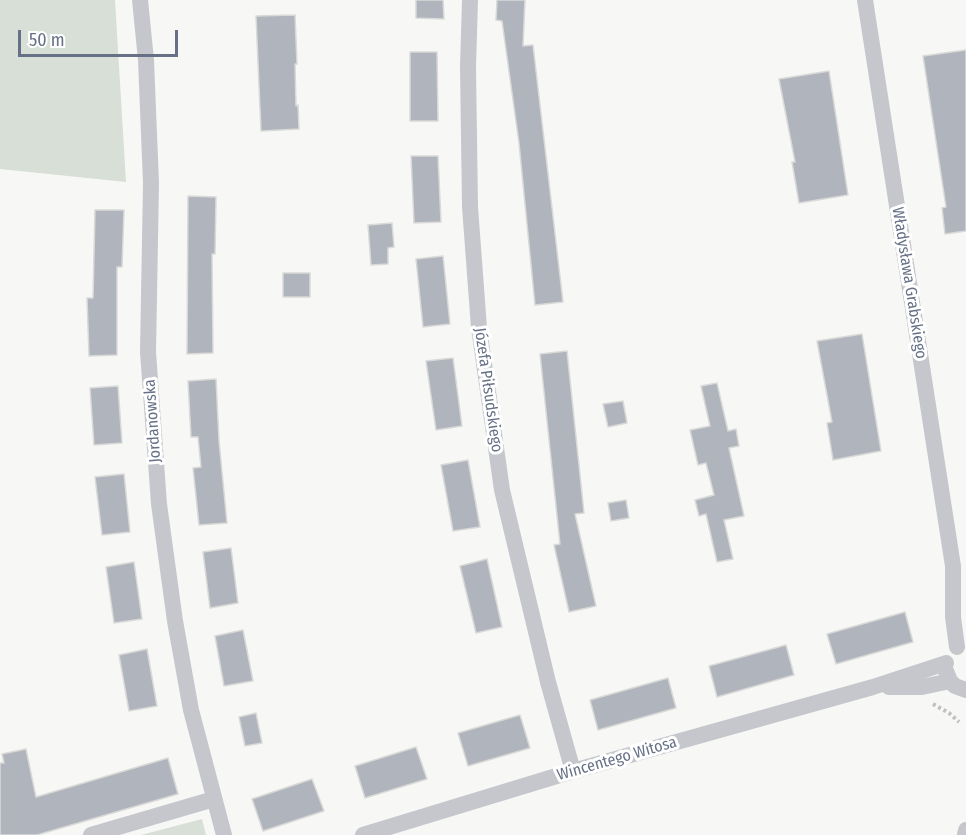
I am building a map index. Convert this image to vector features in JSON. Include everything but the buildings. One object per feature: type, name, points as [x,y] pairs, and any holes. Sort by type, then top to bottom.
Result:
[{"type":"street","name":"Jordanowska","points":[[140,0],[146,60],[151,183],[148,352],[159,504],[175,621],[189,699],[224,835]]},
{"type":"street","name":"Józefa Piłsudskiego","points":[[470,0],[468,67],[470,207],[480,339],[502,490],[548,682],[573,771]]},
{"type":"street","name":"Władysława Grabskiego","points":[[865,0],[953,566],[954,617],[962,645]]},
{"type":"street","name":"Władysława Grabskiego","points":[[953,566],[966,604]]},
{"type":"street","points":[[962,645],[952,651],[946,663],[947,675],[955,686],[966,690]]},
{"type":"street","name":"Wincentego Witosa","points":[[363,835],[573,771],[873,687],[946,663]]},
{"type":"street","name":"Wincentego Witosa","points":[[873,687],[922,687],[951,681]]},
{"type":"street","points":[[91,835],[214,799]]},
{"type":"street","points":[[965,835],[966,830]]},
{"type":"path","points":[[926,702],[935,704],[959,722]]},
{"type":"shaded area","points":[[0,0],[115,0],[126,182],[0,169]]},
{"type":"shaded area","points":[[202,819],[206,835],[141,835]]}]
